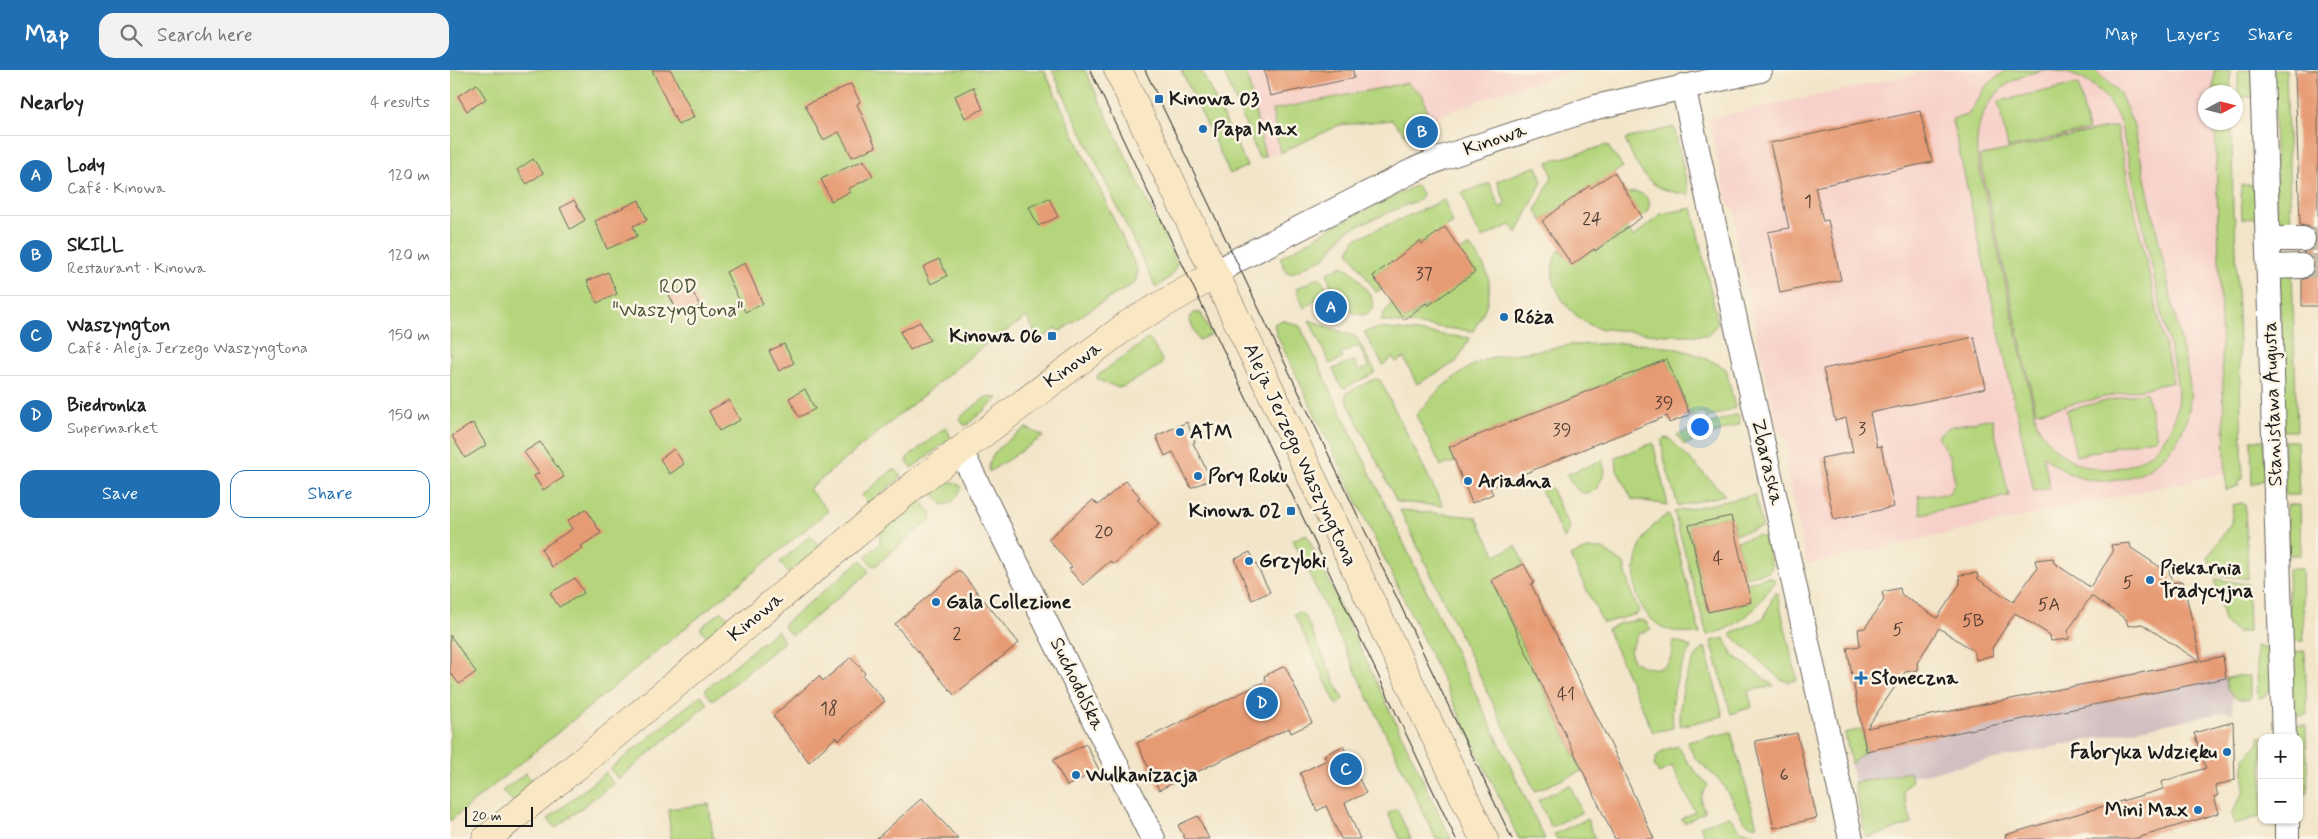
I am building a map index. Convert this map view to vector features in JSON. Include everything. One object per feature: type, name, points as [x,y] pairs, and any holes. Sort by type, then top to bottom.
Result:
[{"type":"street","name":"Aleja Jerzego Waszyngtona","points":[[1118,70],[1484,839]]},
{"type":"street","name":"Kinowa","points":[[486,839],[588,758],[863,527],[960,449],[1138,318],[1238,260],[1414,170],[1442,158],[1596,106],[1760,70]]},
{"type":"street","name":"Stanisława Augusta","points":[[2262,70],[2284,734]]},
{"type":"street","name":"Zbaraska","points":[[1683,86],[1851,839]]},
{"type":"street","points":[[2268,239],[2303,239]]},
{"type":"street","points":[[2269,267],[2301,266]]},
{"type":"street","name":"Suchodolska","points":[[960,449],[1153,839]]},
{"type":"street","points":[[2287,824],[2287,839]]},
{"type":"shaded area","points":[[1223,70],[1575,70],[1490,96],[1402,131],[1392,120],[1339,125],[1280,153],[1259,158]]},
{"type":"shaded area","points":[[1933,70],[2214,70],[2214,85],[2198,85],[2198,130],[2215,130],[2226,473],[1807,564],[1785,462],[1789,455],[1787,445],[1785,436],[1777,431],[1735,232],[1737,226],[1735,209],[1728,205],[1709,119]]},
{"type":"shaded area","points":[[2221,655],[2226,678],[2232,677],[2233,713],[2227,712],[2130,731],[1855,788],[1845,733]]},
{"type":"green space","name":"ROD \"Waszyngtona\"","points":[[450,70],[1044,70],[1138,271],[1135,283],[1094,307],[1059,332],[1057,328],[1039,341],[1027,317],[982,347],[809,489],[828,511],[450,821]]},
{"type":"green space","points":[[1052,70],[1085,70],[1177,264],[1171,276],[1156,288]]},
{"type":"green space","points":[[1181,70],[1201,70],[1247,166],[1230,174]]},
{"type":"green space","points":[[1223,70],[1246,70],[1265,156],[1259,158]]},
{"type":"green space","points":[[2006,70],[2044,70],[2094,70],[2119,92],[2133,123],[2189,379],[2190,403],[2184,425],[2174,445],[2159,461],[2140,473],[2119,480],[2096,481],[2072,475],[2043,455],[2050,488],[2034,491],[1952,119],[1968,115],[1986,86]],"holes":[[[2044,70],[2058,71],[2082,79],[2101,92],[2116,113],[2121,125],[2177,381],[2176,412],[2166,437],[2149,455],[2127,466],[2103,469],[2078,464],[2056,449],[2037,424],[1977,157],[1977,140],[1984,111],[2001,89],[2028,74]]]},
{"type":"green space","points":[[2214,70],[2230,70],[2231,85],[2214,85]]},
{"type":"green space","points":[[2238,70],[2256,70],[2253,97],[2243,97],[2243,85],[2238,85]]},
{"type":"green space","points":[[2273,70],[2286,70],[2291,232],[2277,232]]},
{"type":"green space","points":[[1406,83],[1423,95],[1429,122],[1413,126],[1416,142],[1414,144],[1392,120],[1339,125],[1280,153],[1272,110]]},
{"type":"green space","points":[[2078,84],[2088,130],[2008,148],[1998,101]]},
{"type":"green space","points":[[2116,126],[2173,382],[2036,412],[1979,156]]},
{"type":"green space","points":[[1674,127],[1689,194],[1675,192],[1655,185],[1635,162],[1625,139]]},
{"type":"green space","points":[[2215,130],[2232,130],[2233,215],[2235,218],[2243,479],[2239,480],[2238,486],[2226,490]]},
{"type":"green space","points":[[1607,145],[1623,167],[1591,188],[1589,186],[1542,221],[1536,210],[1552,177],[1548,162]]},
{"type":"green space","points":[[1537,166],[1542,182],[1517,233],[1510,225],[1482,238],[1472,221],[1462,193],[1490,183],[1499,207],[1506,205],[1497,181]]},
{"type":"green space","points":[[1417,185],[1422,194],[1420,199],[1346,231],[1326,257],[1290,274],[1287,273],[1280,258],[1334,226]]},
{"type":"green space","points":[[2241,185],[2255,185],[2257,218],[2242,219]]},
{"type":"green space","points":[[1633,192],[1647,197],[1649,201],[1648,209],[1642,217],[1626,194]]},
{"type":"green space","points":[[1444,200],[1453,223],[1422,244],[1420,242],[1373,276],[1382,289],[1376,292],[1349,252],[1355,239]]},
{"type":"green space","points":[[1692,208],[1718,323],[1708,335],[1664,335],[1597,328],[1586,323],[1567,306],[1555,284],[1553,272],[1554,260],[1560,249],[1572,264],[1594,249],[1596,251],[1627,228],[1633,237],[1661,214]]},
{"type":"green space","points":[[1469,246],[1484,267],[1489,287],[1485,308],[1473,331],[1381,321],[1384,313],[1392,303],[1404,320],[1475,272],[1460,251]]},
{"type":"green space","points":[[1341,266],[1354,274],[1371,296],[1373,304],[1371,310],[1366,314],[1360,315],[1351,311],[1334,291],[1327,273]]},
{"type":"green space","points":[[2279,271],[2292,271],[2297,431],[2284,431]]},
{"type":"green space","points":[[1319,277],[1329,291],[1304,308],[1296,289]]},
{"type":"green space","points":[[1193,313],[1201,313],[1211,335],[1198,340],[1189,318]]},
{"type":"green space","points":[[1282,320],[1300,326],[1545,839],[1519,839],[1276,333],[1274,324]]},
{"type":"green space","points":[[1309,320],[1356,337],[1375,371],[1373,374],[1345,388],[1341,387],[1333,369],[1354,360],[1359,371],[1369,367],[1359,346],[1341,353],[1343,358],[1330,364]]},
{"type":"green space","points":[[1380,328],[1470,338],[1456,362],[1417,384],[1404,358],[1396,362],[1393,357],[1383,365],[1364,332]]},
{"type":"green space","points":[[1149,338],[1162,360],[1161,365],[1123,387],[1116,387],[1098,380],[1097,376]]},
{"type":"green space","points":[[1626,343],[1678,349],[1714,362],[1726,369],[1735,408],[1707,418],[1704,412],[1691,417],[1667,359],[1450,447],[1455,462],[1441,466],[1416,415],[1442,387],[1471,366],[1489,358],[1571,345]]},
{"type":"green space","points":[[1375,379],[1380,380],[1443,506],[1397,502],[1345,397],[1348,392]]},
{"type":"green space","points":[[2146,392],[2157,438],[2076,456],[2066,410]]},
{"type":"green space","points":[[986,397],[998,398],[967,425],[964,425],[959,418]]},
{"type":"green space","points":[[1738,414],[1740,424],[1684,445],[1677,435]]},
{"type":"green space","points":[[1992,418],[2009,496],[1921,514],[1918,496],[1949,494],[1955,482],[1950,457],[1937,436],[1949,427]]},
{"type":"green space","points":[[946,427],[951,438],[912,468],[907,462],[907,458]]},
{"type":"green space","points":[[1026,428],[1044,436],[989,472],[992,458],[1001,446]]},
{"type":"green space","points":[[1664,438],[1670,439],[1725,495],[1678,506],[1663,455],[1662,440]]},
{"type":"green space","points":[[2251,440],[2263,440],[2265,479],[2252,485]]},
{"type":"green space","points":[[2284,441],[2297,441],[2299,495],[2285,495]]},
{"type":"green space","points":[[1653,443],[1668,505],[1632,499],[1617,470],[1616,457]]},
{"type":"green space","points":[[1602,460],[1605,472],[1597,488],[1592,491],[1583,493],[1579,491],[1566,475]]},
{"type":"green space","points":[[892,470],[896,470],[901,477],[869,504],[861,496]]},
{"type":"green space","points":[[954,482],[962,487],[953,501],[942,505],[931,490],[938,484]]},
{"type":"green space","points":[[1547,486],[1551,488],[1570,529],[1564,539],[1540,488]]},
{"type":"green space","points":[[1755,495],[1762,527],[1736,534],[1731,516],[1689,525],[1708,612],[1750,602],[1746,583],[1768,577],[1775,580],[1755,608],[1739,622],[1719,632],[1707,635],[1674,512]]},
{"type":"green space","points":[[919,499],[932,514],[931,519],[875,566],[872,565],[865,556],[880,544],[880,531]]},
{"type":"green space","points":[[2242,503],[2245,505],[2248,579],[2213,574],[2208,557],[2231,523],[2233,505]]},
{"type":"green space","points":[[2287,505],[2300,505],[2301,555],[2288,555]]},
{"type":"green space","points":[[1400,510],[1476,517],[1496,555],[1516,546],[1524,564],[1492,581],[1582,771],[1535,791]]},
{"type":"green space","points":[[1669,514],[1700,634],[1675,632],[1662,627],[1649,616],[1640,602],[1635,586],[1635,569],[1638,553],[1645,537],[1655,524]]},
{"type":"green space","points":[[1306,534],[1451,839],[1436,839],[1293,540]]},
{"type":"green space","points":[[1759,535],[1765,537],[1772,568],[1768,572],[1745,577],[1737,541]]},
{"type":"green space","points":[[810,536],[819,545],[819,548],[788,573],[780,562]]},
{"type":"green space","points":[[1587,549],[1603,549],[1624,564],[1630,590],[1639,611],[1637,614],[1603,623],[1570,556]]},
{"type":"green space","points":[[861,560],[868,569],[868,573],[794,634],[790,634],[783,625]]},
{"type":"green space","points":[[2288,569],[2302,569],[2304,641],[2290,642]]},
{"type":"green space","points":[[2215,579],[2248,584],[2249,632],[2236,632],[2224,621]]},
{"type":"green space","points":[[1777,593],[1797,680],[1788,682],[1780,679],[1730,634],[1764,618],[1774,594]]},
{"type":"green space","points":[[722,611],[731,621],[709,639],[700,628]]},
{"type":"green space","points":[[1298,612],[1305,616],[1343,699],[1337,706],[1294,614]]},
{"type":"green space","points":[[1645,621],[1651,629],[1638,634],[1630,650],[1633,661],[1637,664],[1648,668],[1665,666],[1671,656],[1673,640],[1691,647],[1675,686],[1673,728],[1653,732],[1607,629],[1621,623]]},
{"type":"green space","points":[[777,630],[784,642],[715,699],[711,699],[705,690]]},
{"type":"green space","points":[[1725,638],[1732,654],[1774,686],[1748,691],[1752,707],[1731,714],[1711,641]]},
{"type":"green space","points":[[2256,646],[2270,650],[2272,688],[2264,697],[2258,698]]},
{"type":"green space","points":[[1705,647],[1723,716],[1680,726],[1682,694],[1687,673]]},
{"type":"green space","points":[[2305,651],[2307,715],[2292,716],[2291,652]]},
{"type":"green space","points":[[2250,676],[2250,699],[2236,699],[2227,688],[2226,678]]},
{"type":"green space","points":[[701,695],[708,704],[620,778],[617,778],[610,769]]},
{"type":"green space","points":[[2293,725],[2306,725],[2308,793],[2303,796],[2303,734],[2294,734]]},
{"type":"green space","points":[[1862,729],[1866,751],[1851,764],[1845,733]]},
{"type":"green space","points":[[1731,732],[1757,826],[1749,825],[1743,819],[1721,782],[1695,758],[1687,742]]},
{"type":"green space","points":[[2258,745],[2258,817],[2234,824],[2231,815],[2244,791],[2244,758]]},
{"type":"green space","points":[[1678,746],[1688,763],[1708,785],[1701,798],[1705,812],[1684,823],[1681,819],[1695,812],[1672,766],[1659,773],[1654,765],[1659,754]]},
{"type":"green space","points":[[606,772],[613,784],[555,828],[548,819]]},
{"type":"green space","points":[[1910,772],[1912,780],[1903,791],[1912,824],[1866,838],[1854,783]]},
{"type":"green space","points":[[526,773],[535,785],[514,802],[502,791]]},
{"type":"green space","points":[[1570,785],[1582,812],[1551,827],[1538,800]]},
{"type":"green space","points":[[709,804],[713,839],[671,839],[668,809]]},
{"type":"green space","points":[[1397,809],[1411,839],[1400,839],[1388,813]]},
{"type":"green space","points":[[1729,816],[1740,830],[1758,835],[1760,839],[1706,839],[1700,826]]},
{"type":"green space","points":[[1587,819],[1595,839],[1557,839],[1554,834]]},
{"type":"building","points":[[652,70],[671,70],[694,117],[678,125]]},
{"type":"building","points":[[1264,70],[1353,70],[1354,78],[1270,96]]},
{"type":"building","points":[[2295,70],[2318,70],[2318,306],[2302,306],[2302,280],[2309,277],[2315,266],[2312,258],[2303,253],[2315,246],[2317,239],[2310,227],[2300,225]]},
{"type":"building","points":[[477,84],[486,99],[467,111],[458,96]]},
{"type":"building","points":[[851,84],[860,102],[857,104],[876,147],[852,157],[839,132],[823,140],[805,105]]},
{"type":"building","points":[[973,87],[983,109],[965,118],[955,96]]},
{"type":"building","points":[[1920,111],[1932,162],[1815,187],[1823,221],[1828,220],[1841,280],[1780,293],[1768,232],[1789,228],[1770,143]]},
{"type":"building","points":[[533,159],[543,173],[527,184],[517,170]]},
{"type":"building","points":[[864,160],[873,176],[848,189],[850,192],[831,201],[821,179]]},
{"type":"building","points":[[1614,172],[1642,217],[1572,265],[1542,221],[1589,186],[1591,188]]},
{"type":"building","points":[[1049,198],[1058,217],[1038,226],[1029,207]]},
{"type":"building","points":[[574,200],[585,220],[570,229],[560,208]]},
{"type":"building","points":[[639,200],[647,220],[633,226],[637,236],[607,249],[595,221]]},
{"type":"building","points":[[1445,227],[1475,272],[1428,306],[1426,303],[1404,320],[1373,276],[1420,241],[1422,244]]},
{"type":"building","points":[[939,259],[947,276],[931,284],[923,267]]},
{"type":"building","points":[[745,263],[763,304],[745,312],[726,272]]},
{"type":"building","points":[[608,272],[617,294],[597,303],[587,281]]},
{"type":"building","points":[[689,285],[700,306],[680,316],[669,295]]},
{"type":"building","points":[[920,322],[930,340],[910,350],[900,332]]},
{"type":"building","points":[[1974,337],[1986,388],[1870,413],[1877,447],[1881,446],[1894,507],[1834,520],[1821,458],[1853,452],[1846,418],[1835,421],[1823,369]]},
{"type":"building","points":[[784,344],[794,363],[779,371],[769,351]]},
{"type":"building","points":[[1667,359],[1690,415],[1669,423],[1667,416],[1596,444],[1490,488],[1493,494],[1472,503],[1449,447]]},
{"type":"building","points":[[805,389],[815,409],[799,417],[789,398]]},
{"type":"building","points":[[729,400],[740,420],[719,431],[709,411]]},
{"type":"building","points":[[1187,422],[1195,442],[1193,443],[1211,479],[1191,488],[1173,452],[1165,456],[1156,436]]},
{"type":"building","points":[[473,423],[486,445],[465,458],[452,436]]},
{"type":"building","points":[[540,442],[564,477],[543,490],[534,476],[539,473],[524,452]]},
{"type":"building","points":[[674,449],[684,464],[670,474],[660,459]]},
{"type":"building","points":[[1126,481],[1140,497],[1137,499],[1159,524],[1114,564],[1110,561],[1083,585],[1069,569],[1072,567],[1048,539],[1093,500],[1098,505]]},
{"type":"building","points":[[586,509],[601,533],[581,546],[583,548],[552,567],[541,549],[572,529],[567,521]]},
{"type":"building","points":[[1731,516],[1751,602],[1708,612],[1689,525]]},
{"type":"building","points":[[2130,543],[2131,548],[2160,567],[2168,566],[2172,583],[2183,581],[2201,661],[2223,656],[2226,678],[1866,751],[1847,648],[1860,646],[1858,629],[1865,628],[1884,600],[1882,592],[1900,588],[1901,594],[1937,618],[1960,584],[1959,575],[1977,573],[1978,579],[2013,602],[2037,568],[2035,560],[2053,558],[2054,563],[2090,587],[2113,552],[2111,545]],"holes":[[[2091,596],[2126,619],[2128,626],[2142,624],[2199,661],[1867,728],[1905,672],[1918,670],[1917,663],[1939,628],[1974,651],[1976,660],[1993,655],[1992,648],[2015,613],[2050,635],[2051,641],[2069,639],[2068,631]]]},
{"type":"building","points":[[1250,552],[1270,592],[1252,600],[1235,559]]},
{"type":"building","points":[[1524,564],[1534,583],[1531,584],[1613,749],[1654,839],[1615,839],[1492,580]]},
{"type":"building","points":[[959,570],[1019,643],[954,695],[895,624]]},
{"type":"building","points":[[575,578],[584,593],[559,607],[550,593]]},
{"type":"building","points":[[450,635],[476,672],[459,684],[450,672]]},
{"type":"building","points":[[851,657],[865,673],[863,676],[885,701],[839,740],[836,737],[809,762],[773,716],[819,676],[823,681]]},
{"type":"building","points":[[1285,666],[1312,723],[1291,733],[1289,728],[1159,790],[1137,743],[1266,681],[1264,676]]},
{"type":"building","points":[[2233,722],[2235,780],[2215,786],[2218,795],[2214,797],[2219,813],[2134,839],[2006,839],[2005,835],[2163,789],[2161,782],[2206,768],[2194,733]]},
{"type":"building","points":[[1797,733],[1817,818],[1774,828],[1755,741]]},
{"type":"building","points":[[1086,744],[1099,770],[1067,786],[1053,760]]},
{"type":"building","points":[[1343,746],[1366,793],[1345,803],[1360,839],[1341,839],[1326,806],[1317,811],[1300,773],[1327,760],[1324,755]]},
{"type":"building","points":[[922,798],[958,839],[876,839]]},
{"type":"building","points":[[1198,816],[1209,839],[1185,839],[1178,825]]},
{"type":"tunnel","points":[[2303,239],[2318,239]]},
{"type":"tunnel","points":[[2301,266],[2318,266]]},
{"type":"tram line","points":[[1090,70],[1456,839]]},
{"type":"tram line","points":[[1145,70],[1512,839]]},
{"type":"place","name":"Kinowa 03","points":[[1159,99]]},
{"type":"place","name":"Papa Max","points":[[1203,129]]},
{"type":"place","name":"SKILL","points":[[1422,132]]},
{"type":"place","name":"Lody","points":[[1331,307]]},
{"type":"place","name":"Róża","points":[[1504,317]]},
{"type":"place","name":"Kinowa 06","points":[[1052,336]]},
{"type":"place","name":"ATM","points":[[1180,432]]},
{"type":"place","name":"Pory Roku","points":[[1198,476]]},
{"type":"place","name":"Ariadna","points":[[1468,481]]},
{"type":"place","name":"Kinowa 02","points":[[1291,511]]},
{"type":"place","name":"Grzybki","points":[[1249,561]]},
{"type":"place","name":"Piekarnia Tradycyjna","points":[[2150,580]]},
{"type":"place","name":"Gala Collezione","points":[[936,602]]},
{"type":"place","name":"Słoneczna","points":[[1861,678]]},
{"type":"place","name":"Biedronka","points":[[1262,703]]},
{"type":"place","name":"Fabryka Wdzięku","points":[[2227,752]]},
{"type":"place","name":"Waszyngton","points":[[1346,769]]},
{"type":"place","name":"Wulkanizacja","points":[[1076,775]]},
{"type":"place","name":"Mini Max","points":[[2198,810]]}]
